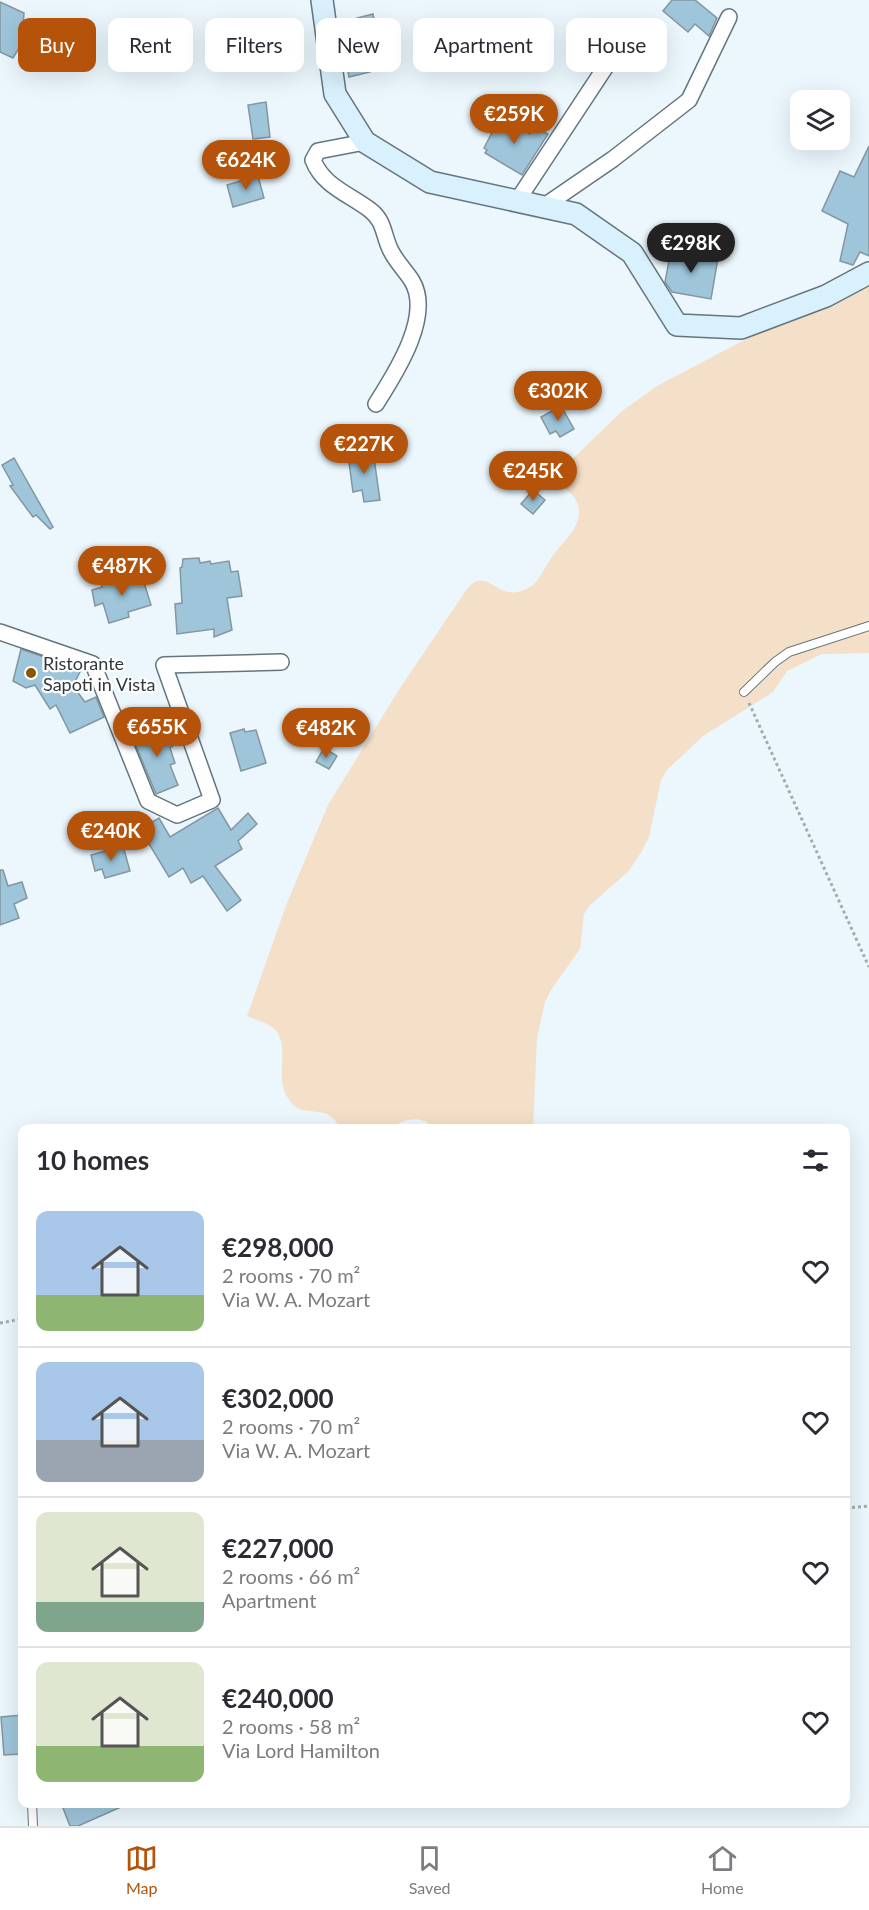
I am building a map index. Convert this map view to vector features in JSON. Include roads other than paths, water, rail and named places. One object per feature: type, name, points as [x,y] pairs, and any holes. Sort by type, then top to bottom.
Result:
[{"type":"street","points":[[322,0],[335,94],[365,142],[430,182],[576,214],[633,253],[677,325],[741,328],[826,296],[869,273]]},
{"type":"street","points":[[543,207],[613,159],[689,100],[729,17]]},
{"type":"street","points":[[517,201],[602,72]]},
{"type":"street","points":[[365,142],[318,152],[313,160],[317,172],[325,181],[373,212],[383,225],[389,249],[400,268],[412,280],[418,299],[409,345],[396,374],[376,404]]},
{"type":"street","points":[[0,632],[93,664],[148,801],[177,815],[212,800],[164,665],[281,662]]},
{"type":"lane","points":[[744,692],[775,662],[789,652],[869,626]]},
{"type":"lane","points":[[32,1808],[33,1826]]},
{"type":"place","name":"Ristorante Sapoti in Vista","points":[[31,673]]}]
